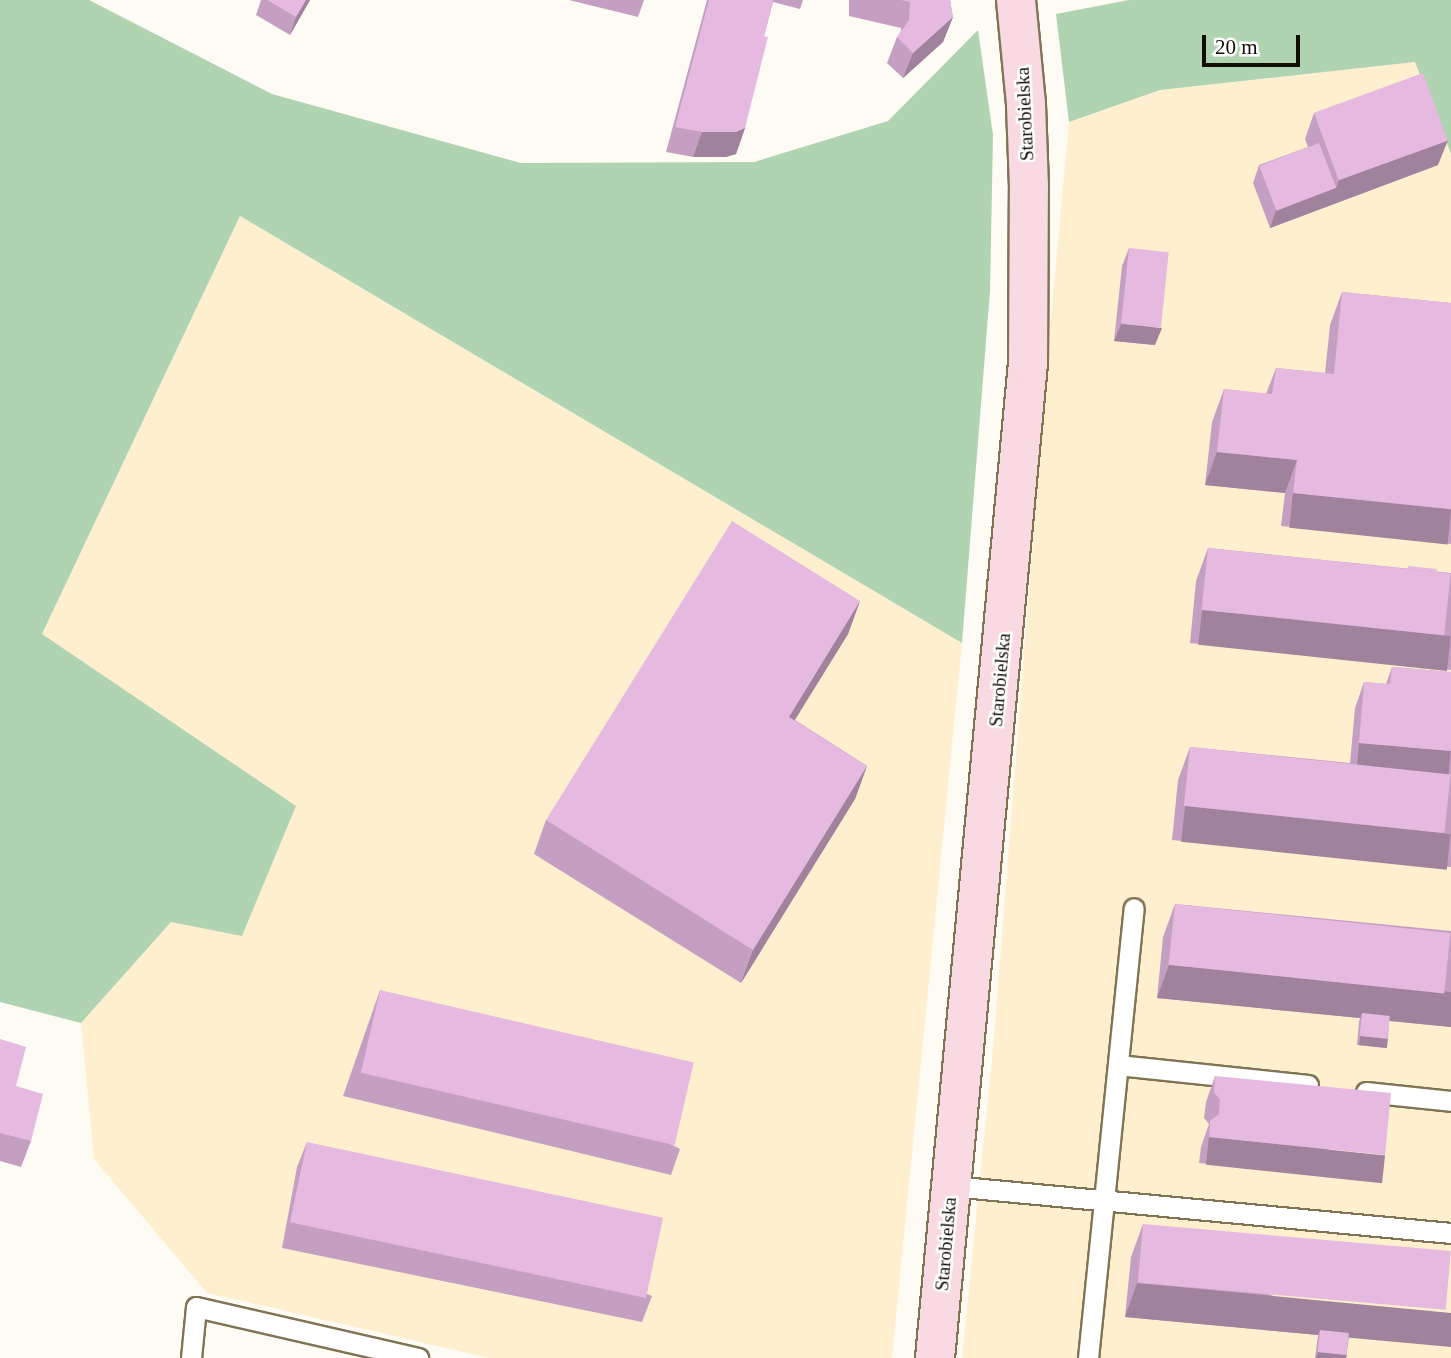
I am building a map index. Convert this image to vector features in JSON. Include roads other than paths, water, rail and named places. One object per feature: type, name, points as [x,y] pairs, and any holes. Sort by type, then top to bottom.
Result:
[{"type":"street","name":"Starobielska","points":[[935,1358],[1028,363],[1029,187],[1026,104],[1016,0]]},
{"type":"lane","points":[[1088,1358],[1135,908]]},
{"type":"lane","points":[[1118,1065],[1451,1101]]},
{"type":"lane","points":[[951,1186],[1451,1233]]},
{"type":"lane","points":[[191,1358],[196,1307],[418,1358]]}]
